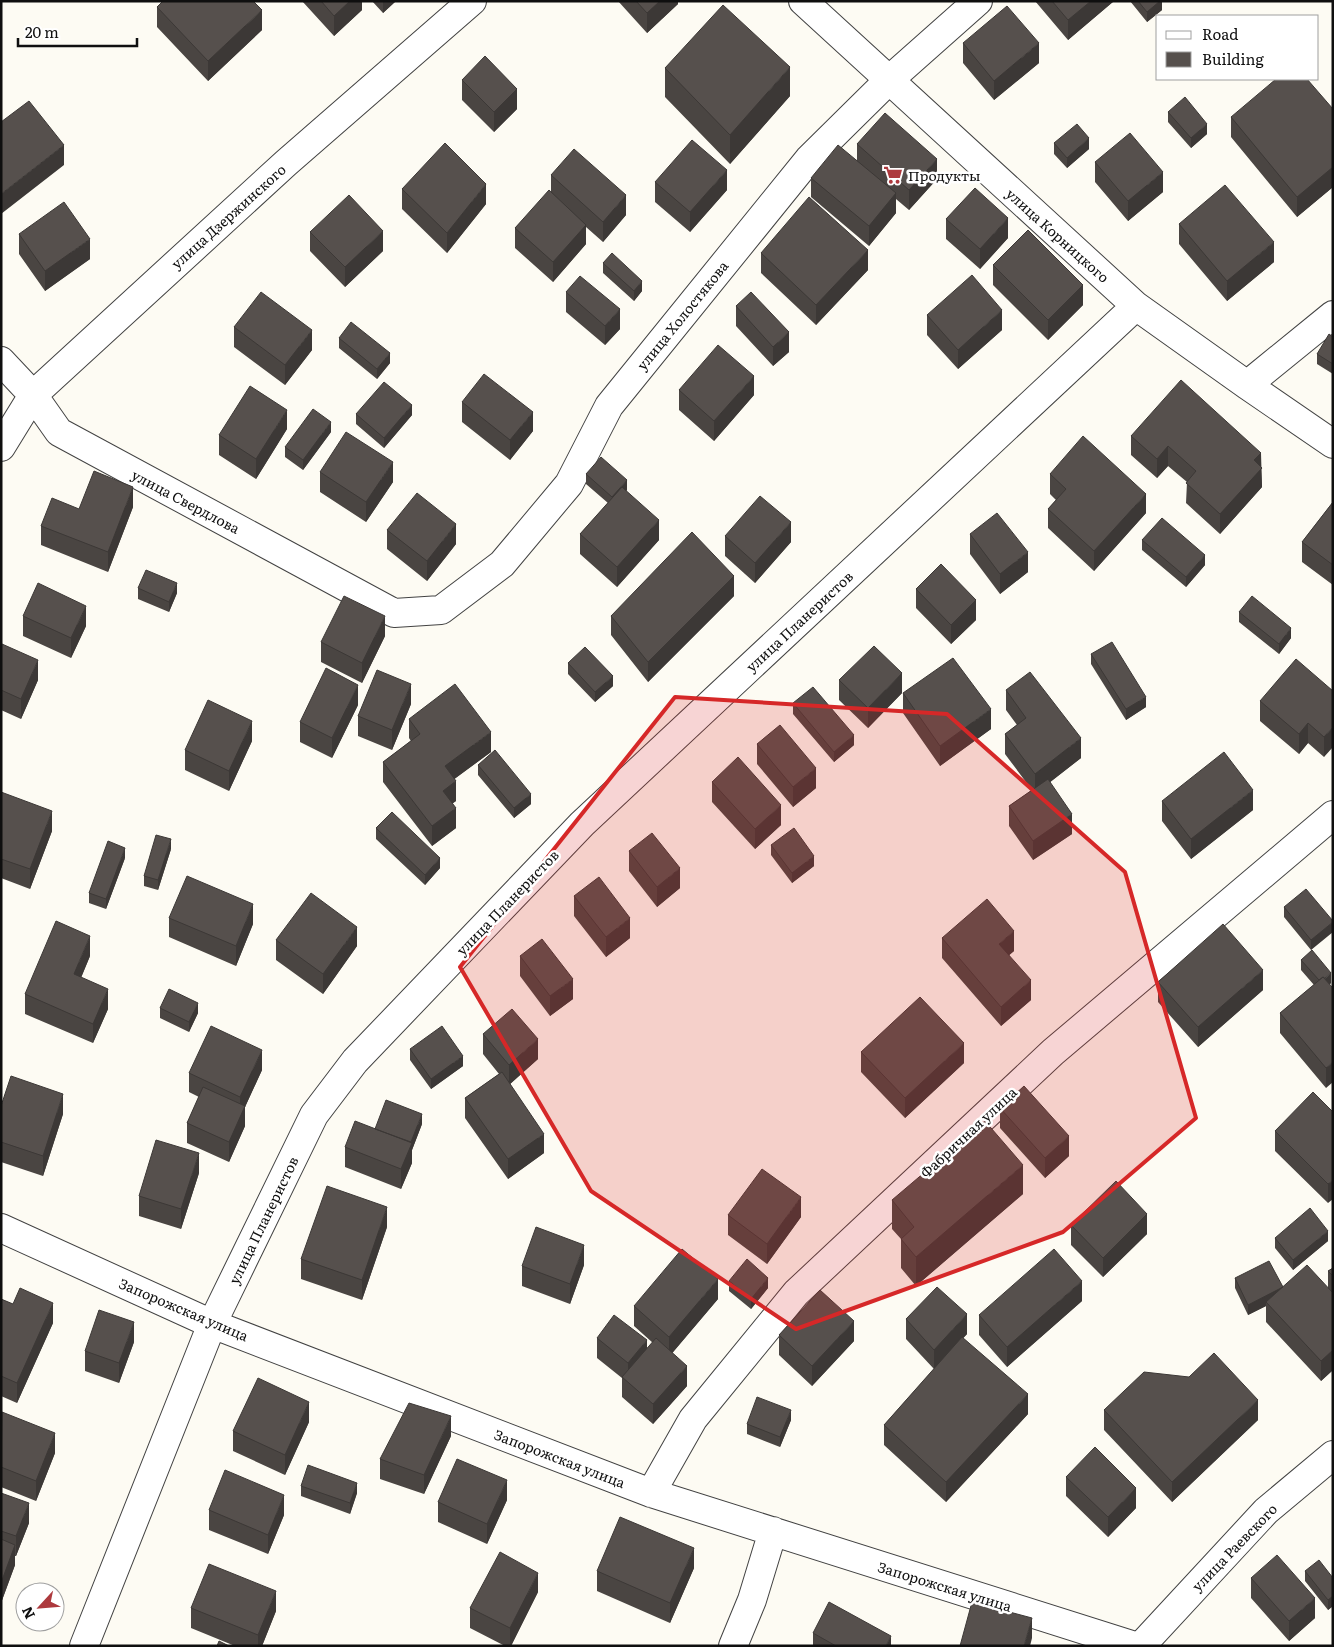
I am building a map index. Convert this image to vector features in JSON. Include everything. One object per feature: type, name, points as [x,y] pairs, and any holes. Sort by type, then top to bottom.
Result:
[{"type":"street","name":"улица Дзержинского","points":[[1,447],[33,395],[286,163],[472,1]]},
{"type":"street","name":"улица Корницкого","points":[[803,1],[1136,306],[1333,444]]},
{"type":"street","name":"улица Холостякова","points":[[394,613],[441,610],[502,564],[569,484],[609,406],[808,159],[889,80],[978,1]]},
{"type":"street","name":"улица Планеристов","points":[[84,1646],[212,1324],[314,1115],[355,1061],[582,824],[1136,306]]},
{"type":"street","points":[[1247,385],[1333,315]]},
{"type":"street","name":"улица Свердлова","points":[[1,361],[33,395],[59,432],[394,613]]},
{"type":"street","name":"Фабричная улица","points":[[650,1493],[693,1419],[796,1292],[1053,1052],[1333,815]]},
{"type":"street","name":"Запорожская улица","points":[[1,1228],[212,1324],[650,1493],[1135,1646]]},
{"type":"street","name":"улица Раевского","points":[[1141,1646],[1266,1511],[1333,1455]]},
{"type":"street","points":[[733,1646],[752,1600],[773,1532]]},
{"type":"highlighted area","points":[[675,697],[947,714],[1125,872],[1196,1118],[1063,1232],[796,1329],[591,1191],[460,967]]},
{"type":"building","points":[[163,1],[253,1],[262,10],[208,61],[157,7]]},
{"type":"building","points":[[321,1],[350,1],[334,16]]},
{"type":"building","points":[[636,1],[660,1],[647,13]]},
{"type":"building","points":[[1052,1],[1091,1],[1068,20]]},
{"type":"building","points":[[1138,1],[1160,1],[1147,12]]},
{"type":"building","points":[[723,5],[790,67],[730,135],[665,68]]},
{"type":"building","points":[[1007,6],[1039,43],[994,81],[963,43]]},
{"type":"building","points":[[485,56],[517,89],[494,112],[462,80]]},
{"type":"building","points":[[1275,80],[1308,80],[1333,109],[1333,167],[1297,197],[1231,117]]},
{"type":"building","points":[[1185,97],[1207,124],[1191,138],[1168,112]]},
{"type":"building","points":[[29,101],[64,145],[1,194],[1,122]]},
{"type":"building","points":[[885,113],[937,159],[909,190],[857,144]]},
{"type":"building","points":[[1077,124],[1089,138],[1067,158],[1054,143]]},
{"type":"building","points":[[1130,133],[1163,172],[1128,201],[1095,162]]},
{"type":"building","points":[[692,140],[727,170],[690,212],[655,182]]},
{"type":"building","points":[[445,143],[486,184],[447,233],[402,189]]},
{"type":"building","points":[[838,145],[896,193],[869,226],[811,178]]},
{"type":"building","points":[[574,149],[626,195],[603,222],[551,175]]},
{"type":"building","points":[[1225,185],[1274,242],[1227,281],[1179,224]]},
{"type":"building","points":[[975,188],[1008,218],[980,249],[946,219]]},
{"type":"building","points":[[549,190],[586,225],[553,262],[515,228]]},
{"type":"building","points":[[349,195],[383,231],[345,267],[310,232]]},
{"type":"building","points":[[809,197],[868,250],[816,305],[761,253]]},
{"type":"building","points":[[64,202],[90,239],[45,271],[19,234]]},
{"type":"building","points":[[1028,230],[1083,285],[1048,320],[993,265]]},
{"type":"building","points":[[612,253],[642,281],[634,291],[603,263]]},
{"type":"building","points":[[972,275],[1002,310],[958,350],[927,315]]},
{"type":"building","points":[[580,276],[620,309],[605,326],[566,292]]},
{"type":"building","points":[[261,292],[312,330],[285,365],[234,327]]},
{"type":"building","points":[[751,292],[789,332],[773,347],[736,306]]},
{"type":"building","points":[[351,322],[390,353],[377,369],[339,338]]},
{"type":"building","points":[[1329,334],[1333,337],[1333,364],[1317,354]]},
{"type":"building","points":[[718,345],[754,376],[714,421],[679,390]]},
{"type":"building","points":[[484,374],[533,412],[510,440],[462,402]]},
{"type":"building","points":[[1181,380],[1261,453],[1254,460],[1262,468],[1220,514],[1186,483],[1196,471],[1168,446],[1157,459],[1131,436]]},
{"type":"building","points":[[384,382],[412,405],[384,438],[356,414]]},
{"type":"building","points":[[250,386],[287,410],[256,459],[219,435]]},
{"type":"building","points":[[313,409],[331,422],[303,460],[285,447]]},
{"type":"building","points":[[346,432],[393,462],[366,502],[320,472]]},
{"type":"building","points":[[1083,436],[1146,494],[1094,551],[1048,509],[1066,489],[1050,474]]},
{"type":"building","points":[[601,457],[627,480],[612,497],[586,474]]},
{"type":"building","points":[[94,471],[133,487],[108,552],[41,526],[52,498],[79,509]]},
{"type":"building","points":[[622,487],[659,520],[617,567],[580,534]]},
{"type":"building","points":[[417,493],[456,524],[427,561],[387,530]]},
{"type":"building","points":[[760,496],[791,522],[755,563],[725,536]]},
{"type":"building","points":[[1333,502],[1333,565],[1302,542]]},
{"type":"building","points":[[997,513],[1028,552],[1000,574],[970,534]]},
{"type":"building","points":[[1162,518],[1205,555],[1186,577],[1142,540]]},
{"type":"building","points":[[692,532],[734,576],[648,662],[611,616]]},
{"type":"building","points":[[941,564],[976,600],[951,625],[916,589]]},
{"type":"building","points":[[146,570],[177,583],[169,602],[138,588]]},
{"type":"building","points":[[38,583],[86,606],[71,638],[23,616]]},
{"type":"building","points":[[344,596],[385,616],[362,663],[321,642]]},
{"type":"building","points":[[1252,596],[1291,628],[1279,644],[1239,612]]},
{"type":"building","points":[[1112,642],[1146,697],[1126,709],[1091,654]]},
{"type":"building","points":[[1,644],[38,660],[21,699],[1,690]]},
{"type":"building","points":[[874,646],[902,673],[868,708],[839,680]]},
{"type":"building","points":[[585,647],[613,676],[595,692],[568,663]]},
{"type":"building","points":[[953,658],[991,709],[940,746],[903,693]]},
{"type":"building","points":[[1296,659],[1333,691],[1333,727],[1324,737],[1308,723],[1299,734],[1260,701]]},
{"type":"building","points":[[326,668],[358,685],[332,738],[300,722]]},
{"type":"building","points":[[377,670],[411,684],[392,730],[358,716]]},
{"type":"building","points":[[1030,672],[1081,738],[1035,774],[1005,734],[1026,718],[1006,690]]},
{"type":"building","points":[[455,684],[491,732],[445,766],[456,781],[443,791],[456,808],[432,826],[383,762],[420,734],[409,719]]},
{"type":"building","points":[[813,687],[854,735],[834,752],[793,703]]},
{"type":"building","points":[[208,700],[252,721],[229,771],[185,750]]},
{"type":"building","points":[[780,725],[816,768],[793,787],[757,744]]},
{"type":"building","points":[[495,750],[531,794],[514,808],[478,765]]},
{"type":"building","points":[[1224,752],[1253,790],[1191,839],[1162,801]]},
{"type":"building","points":[[738,757],[781,805],[755,829],[712,782]]},
{"type":"building","points":[[1048,779],[1072,814],[1033,841],[1009,806]]},
{"type":"building","points":[[1,792],[52,811],[30,869],[1,859]]},
{"type":"building","points":[[392,812],[440,858],[425,875],[376,828]]},
{"type":"building","points":[[794,828],[814,856],[792,873],[771,845]]},
{"type":"building","points":[[652,833],[680,868],[657,887],[629,851]]},
{"type":"building","points":[[156,835],[171,839],[158,880],[144,876]]},
{"type":"building","points":[[108,841],[125,848],[106,899],[89,893]]},
{"type":"building","points":[[187,876],[253,904],[236,946],[169,918]]},
{"type":"building","points":[[599,877],[630,918],[606,937],[574,896]]},
{"type":"building","points":[[1306,889],[1333,921],[1311,940],[1284,907]]},
{"type":"building","points":[[311,893],[357,927],[323,974],[276,940]]},
{"type":"building","points":[[987,899],[1014,931],[999,944],[1031,980],[1001,1007],[942,938]]},
{"type":"building","points":[[56,921],[90,936],[74,974],[108,989],[93,1024],[25,994]]},
{"type":"building","points":[[1223,924],[1263,970],[1198,1027],[1158,982]]},
{"type":"building","points":[[542,939],[573,979],[550,996],[520,956]]},
{"type":"building","points":[[1312,950],[1331,973],[1325,978],[1323,977],[1319,980],[1301,960]]},
{"type":"building","points":[[1323,977],[1333,988],[1333,1062],[1326,1068],[1280,1013]]},
{"type":"building","points":[[169,989],[198,1003],[189,1022],[160,1008]]},
{"type":"building","points":[[920,997],[964,1043],[905,1098],[861,1052]]},
{"type":"building","points":[[512,1009],[538,1039],[509,1065],[483,1034]]},
{"type":"building","points":[[211,1026],[262,1050],[240,1097],[189,1073]]},
{"type":"building","points":[[442,1026],[463,1056],[431,1079],[410,1049]]},
{"type":"building","points":[[502,1072],[544,1134],[508,1159],[465,1098]]},
{"type":"building","points":[[11,1076],[63,1094],[43,1156],[1,1142],[1,1106]]},
{"type":"building","points":[[1024,1086],[1069,1136],[1045,1158],[1000,1108]]},
{"type":"building","points":[[203,1087],[245,1106],[229,1142],[187,1123]]},
{"type":"building","points":[[1313,1092],[1333,1112],[1333,1180],[1328,1184],[1275,1131]]},
{"type":"building","points":[[386,1100],[422,1114],[411,1142],[375,1129]]},
{"type":"building","points":[[355,1121],[412,1143],[401,1169],[345,1147]]},
{"type":"building","points":[[985,1121],[1023,1165],[916,1257],[901,1239],[914,1227],[892,1200]]},
{"type":"building","points":[[156,1140],[199,1153],[181,1209],[139,1196]]},
{"type":"building","points":[[762,1169],[801,1197],[767,1244],[728,1215]]},
{"type":"building","points":[[1116,1181],[1147,1214],[1103,1258],[1071,1225]]},
{"type":"building","points":[[327,1186],[387,1207],[362,1280],[301,1259]]},
{"type":"building","points":[[1310,1208],[1328,1231],[1293,1260],[1275,1238]]},
{"type":"building","points":[[536,1227],[584,1245],[570,1284],[522,1266]]},
{"type":"building","points":[[682,1249],[718,1279],[669,1337],[634,1306]]},
{"type":"building","points":[[1054,1249],[1082,1281],[1007,1347],[979,1315]]},
{"type":"building","points":[[747,1259],[768,1278],[751,1299],[729,1281]]},
{"type":"building","points":[[1269,1261],[1283,1287],[1248,1305],[1235,1278]]},
{"type":"building","points":[[1307,1265],[1333,1293],[1333,1350],[1321,1361],[1266,1302]]},
{"type":"building","points":[[1333,1268],[1333,1276],[1328,1271]]},
{"type":"building","points":[[937,1287],[967,1314],[934,1350],[906,1319]]},
{"type":"building","points":[[20,1288],[53,1303],[17,1383],[1,1376],[1,1299],[13,1304]]},
{"type":"building","points":[[820,1290],[854,1321],[812,1366],[779,1335]]},
{"type":"building","points":[[99,1310],[134,1322],[119,1363],[85,1351]]},
{"type":"building","points":[[614,1315],[647,1340],[628,1363],[597,1338]]},
{"type":"building","points":[[962,1337],[1028,1394],[946,1482],[884,1425]]},
{"type":"building","points":[[656,1338],[687,1366],[653,1404],[622,1377]]},
{"type":"building","points":[[1214,1353],[1258,1400],[1172,1482],[1104,1410],[1144,1372],[1189,1377]]},
{"type":"building","points":[[258,1378],[309,1402],[285,1455],[233,1431]]},
{"type":"building","points":[[757,1397],[791,1410],[780,1437],[747,1424]]},
{"type":"building","points":[[409,1403],[451,1416],[424,1475],[380,1459]]},
{"type":"building","points":[[2,1412],[55,1433],[36,1481],[1,1467]]},
{"type":"building","points":[[1095,1447],[1136,1488],[1108,1517],[1066,1477]]},
{"type":"building","points":[[457,1459],[507,1480],[487,1524],[438,1502]]},
{"type":"building","points":[[308,1465],[357,1483],[350,1503],[301,1486]]},
{"type":"building","points":[[225,1470],[284,1495],[268,1535],[209,1510]]},
{"type":"building","points":[[1,1493],[29,1503],[16,1536],[1,1531]]},
{"type":"building","points":[[620,1517],[694,1548],[670,1603],[597,1571]]},
{"type":"building","points":[[1,1539],[15,1545],[1,1583]]},
{"type":"building","points":[[500,1552],[538,1573],[510,1628],[470,1608]]},
{"type":"building","points":[[1277,1555],[1315,1598],[1289,1621],[1251,1578]]},
{"type":"building","points":[[1319,1560],[1333,1578],[1333,1596],[1328,1600],[1305,1571]]},
{"type":"building","points":[[209,1564],[276,1591],[258,1635],[191,1608]]},
{"type":"building","points":[[829,1602],[891,1636],[886,1646],[836,1646],[813,1633]]},
{"type":"building","points":[[972,1602],[1032,1618],[1024,1646],[960,1646]]},
{"type":"building","points":[[219,1641],[229,1646],[217,1646]]},
{"type":"place","name":"Продукты","points":[[893,175]]}]
